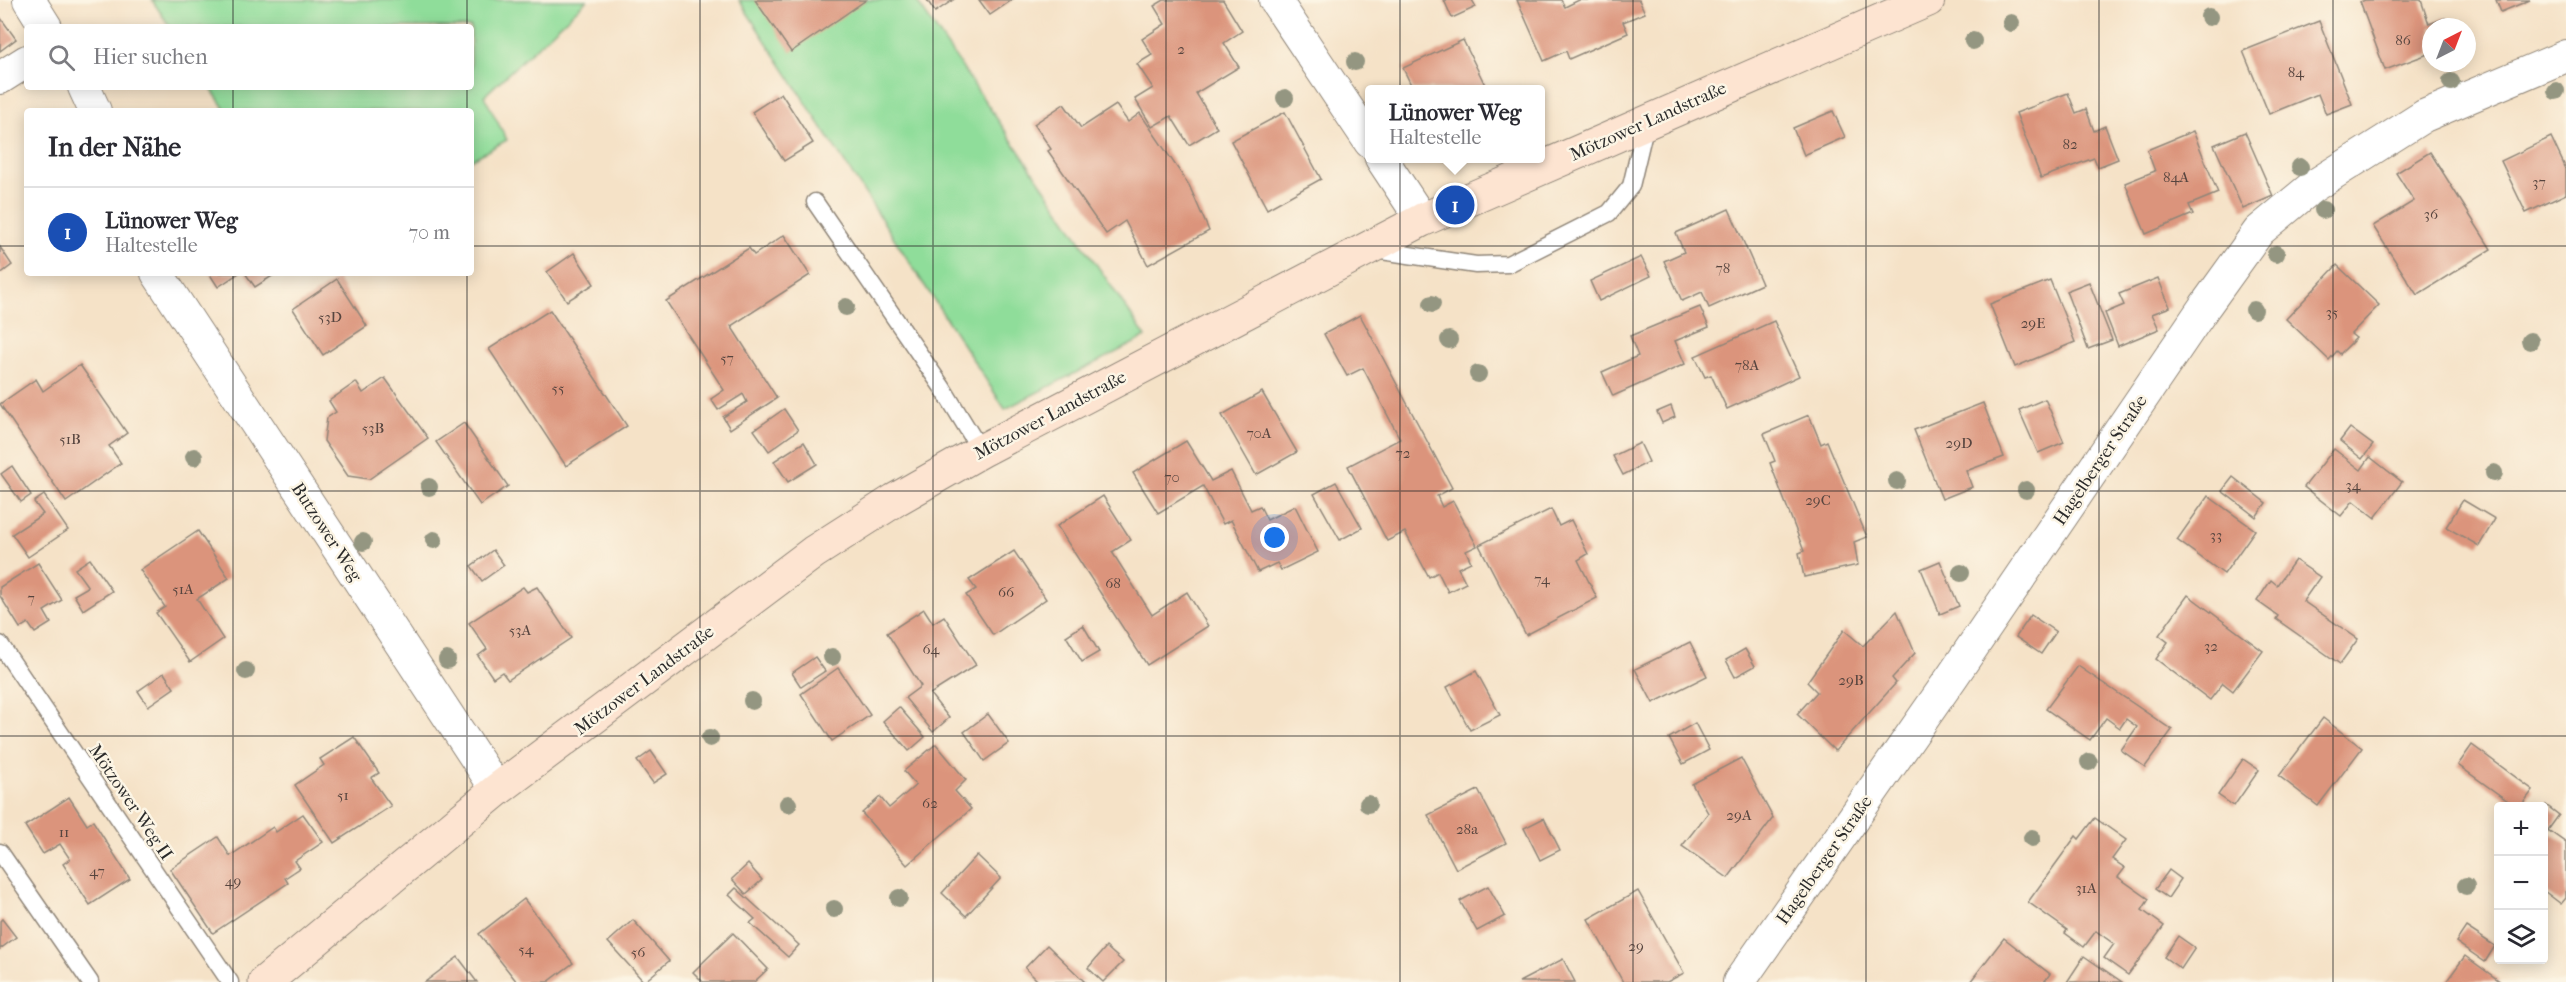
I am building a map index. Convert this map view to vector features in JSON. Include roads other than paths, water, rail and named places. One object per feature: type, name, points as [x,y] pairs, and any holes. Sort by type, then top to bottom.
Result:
[{"type":"main road","name":"Mötzower Landstraße","points":[[265,982],[497,790],[814,552],[895,500],[981,451],[1422,220],[1928,0]]},
{"type":"street","points":[[29,0],[44,24]]},
{"type":"street","points":[[1275,0],[1365,135]]},
{"type":"street","name":"Hagelberger Straße","points":[[1739,982],[2259,231],[2312,187],[2424,116],[2566,56]]},
{"type":"street","points":[[0,78],[24,63]]},
{"type":"street","points":[[85,90],[94,108]]},
{"type":"street","points":[[1384,163],[1422,220]]},
{"type":"street","name":"Butzower Weg","points":[[159,276],[497,790]]},
{"type":"lane","points":[[1365,249],[1476,265],[1508,264],[1609,213],[1631,186],[1646,123]]},
{"type":"lane","points":[[815,202],[942,387],[981,451]]},
{"type":"lane","name":"Mötzower Weg II","points":[[0,644],[230,982]]},
{"type":"lane","points":[[0,852],[90,982]]},
{"type":"place","name":"Lünower Weg","points":[[1455,205]]}]
